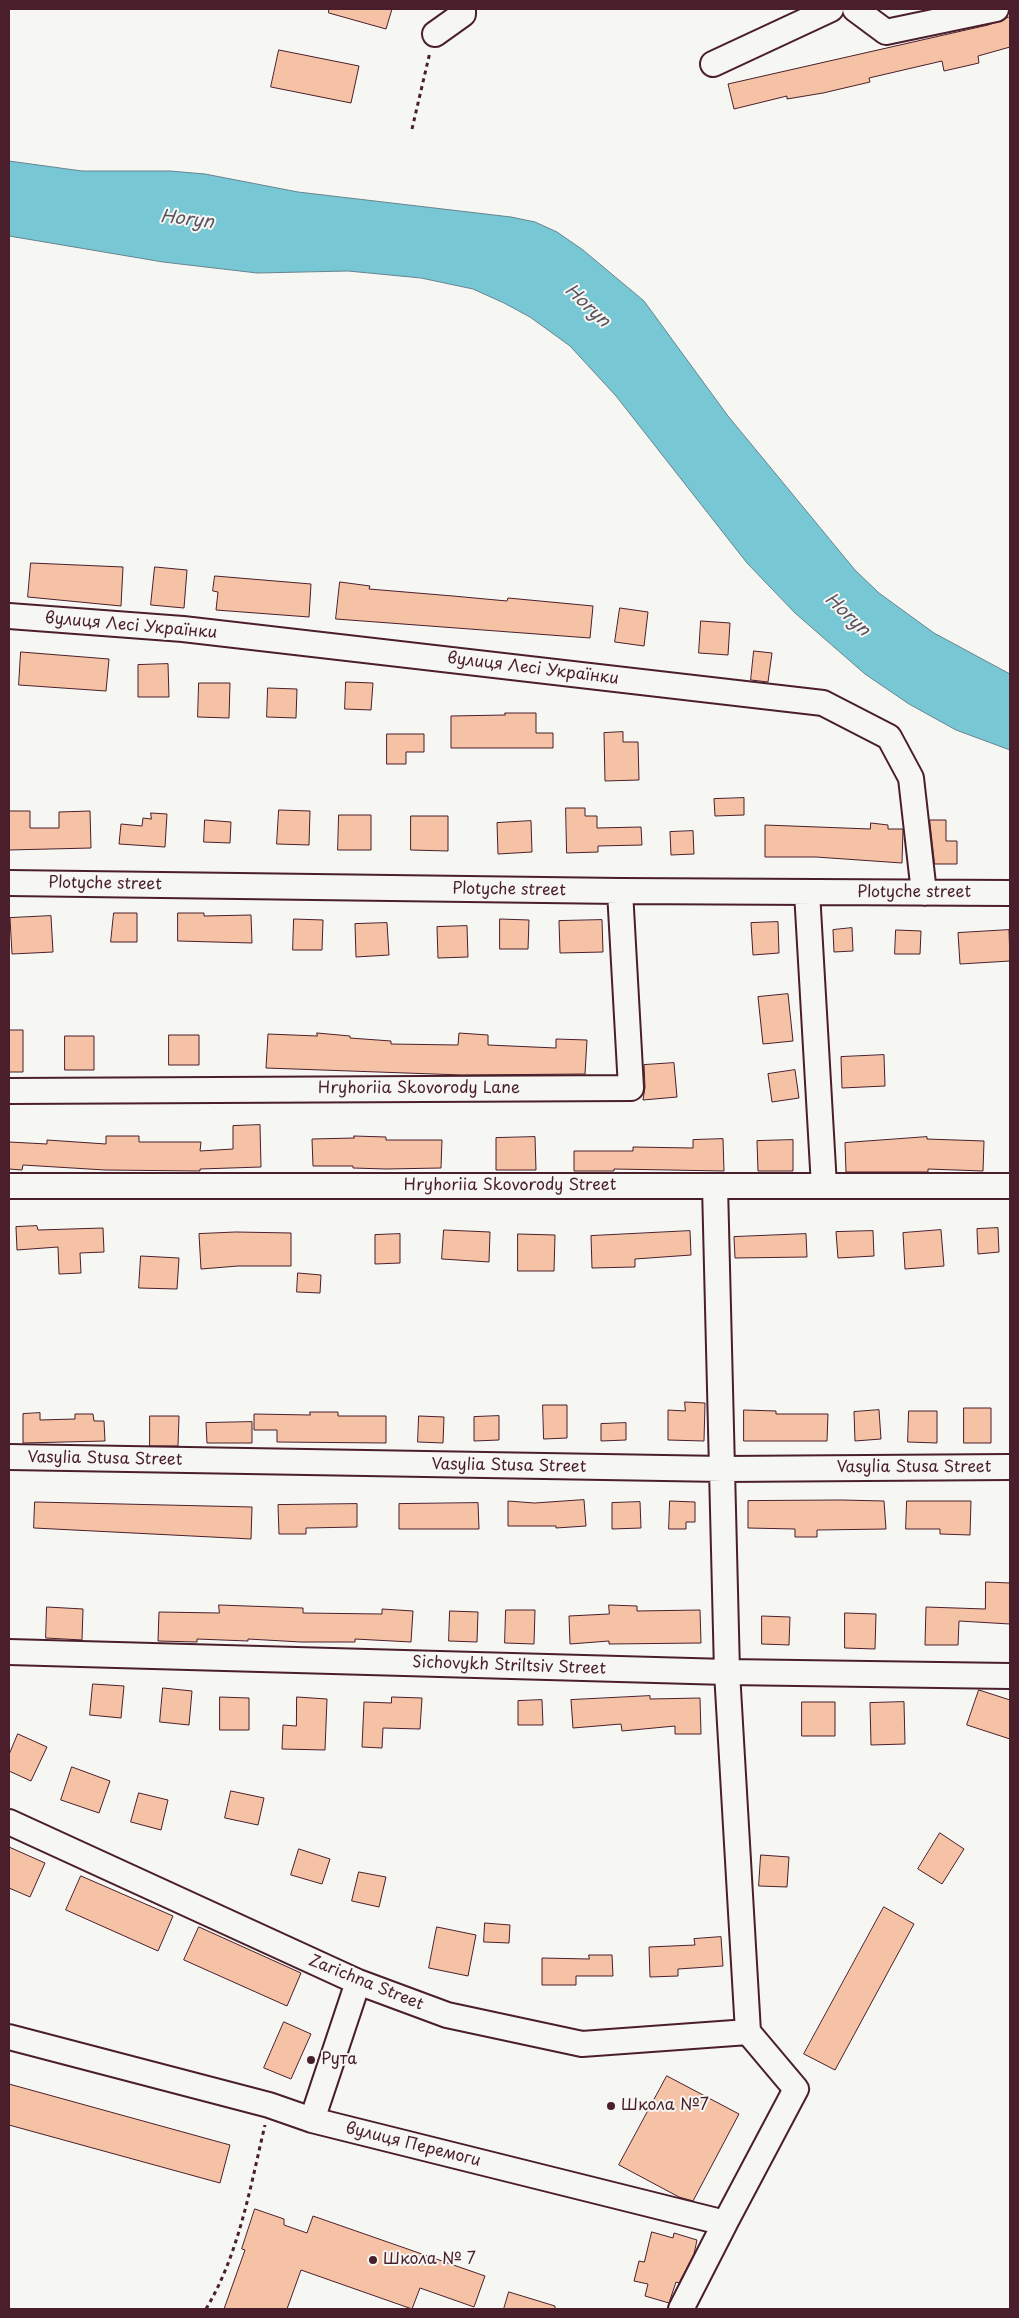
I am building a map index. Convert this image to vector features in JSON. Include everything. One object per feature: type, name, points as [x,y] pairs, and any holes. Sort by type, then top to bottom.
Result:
[{"type":"street","points":[[434,34],[463,14],[463,9]]},
{"type":"street","points":[[713,64],[831,9]]},
{"type":"street","points":[[855,9],[886,32],[996,9]]},
{"type":"street","name":"вулиця Лесі Українки","points":[[9,616],[183,629],[822,702],[889,737],[910,778],[924,893]]},
{"type":"street","name":"Plotyche street","points":[[9,883],[620,891],[1010,893]]},
{"type":"street","name":"Hryhoriia Skovorody Lane","points":[[9,1091],[631,1088],[620,891]]},
{"type":"street","points":[[807,892],[824,1186]]},
{"type":"street","name":"Hryhoriia Skovorody Street","points":[[9,1186],[1010,1186]]},
{"type":"street","points":[[681,2309],[796,2089],[748,2032],[727,1672],[715,1186]]},
{"type":"street","name":"Vasylia Stusa Street","points":[[9,1457],[723,1469],[1010,1467]]},
{"type":"street","name":"Sichovykh Striltsiv Street","points":[[9,1652],[727,1672],[1010,1676]]},
{"type":"street","name":"Zarichna Street","points":[[9,1822],[358,1982],[447,2015],[582,2044],[748,2032]]},
{"type":"street","points":[[312,2120],[358,1982]]},
{"type":"street","name":"вулиця Перемоги","points":[[9,2037],[269,2105],[312,2120],[725,2223]]},
{"type":"path","points":[[412,129],[434,34]]},
{"type":"path","points":[[206,2309],[221,2284],[245,2209],[269,2105]]},
{"type":"water","name":"Horyn","points":[[9,161],[82,171],[170,171],[205,174],[298,192],[511,217],[535,222],[557,232],[583,250],[644,301],[728,416],[855,570],[879,593],[934,633],[1010,674],[1010,750],[956,730],[909,704],[865,674],[795,613],[747,563],[616,396],[570,346],[530,317],[473,289],[421,278],[348,271],[257,273],[163,262],[9,236]]},
{"type":"building","points":[[329,9],[392,9],[386,29],[329,13]]},
{"type":"building","points":[[1010,17],[1010,47],[978,56],[979,63],[944,71],[942,61],[869,78],[870,82],[823,93],[787,99],[787,96],[734,109],[728,84],[988,25]]},
{"type":"building","points":[[279,50],[359,66],[351,103],[271,87]]},
{"type":"building","points":[[31,563],[123,567],[121,606],[28,597]]},
{"type":"building","points":[[155,567],[187,570],[184,608],[151,605]]},
{"type":"building","points":[[215,576],[311,584],[309,617],[216,610],[218,592],[213,591]]},
{"type":"building","points":[[340,582],[370,586],[369,589],[507,601],[508,598],[593,606],[590,638],[336,619]]},
{"type":"building","points":[[620,608],[648,612],[644,646],[615,642]]},
{"type":"building","points":[[701,621],[730,623],[728,655],[699,653]]},
{"type":"building","points":[[754,651],[772,653],[768,682],[751,680]]},
{"type":"building","points":[[21,652],[109,659],[106,691],[19,685]]},
{"type":"building","points":[[168,664],[169,697],[138,697],[138,665]]},
{"type":"building","points":[[346,682],[373,683],[371,710],[345,709]]},
{"type":"building","points":[[199,683],[230,683],[229,718],[198,717]]},
{"type":"building","points":[[268,688],[297,689],[296,718],[267,717]]},
{"type":"building","points":[[505,713],[536,713],[536,733],[553,733],[553,748],[451,748],[451,716],[505,715]]},
{"type":"building","points":[[623,732],[623,742],[638,742],[639,780],[605,781],[604,733]]},
{"type":"building","points":[[387,734],[424,734],[424,752],[406,752],[406,764],[387,764]]},
{"type":"building","points":[[744,798],[744,815],[715,816],[714,799]]},
{"type":"building","points":[[566,808],[585,808],[585,816],[597,816],[597,828],[641,827],[642,845],[598,846],[598,852],[567,853]]},
{"type":"building","points":[[279,810],[310,811],[309,845],[277,844]]},
{"type":"building","points":[[9,811],[30,811],[30,828],[59,828],[59,812],[90,811],[91,848],[9,850]]},
{"type":"building","points":[[151,813],[167,814],[165,847],[119,844],[121,824],[142,826],[143,818],[151,819]]},
{"type":"building","points":[[339,815],[371,815],[371,850],[338,850]]},
{"type":"building","points":[[411,816],[448,816],[448,851],[411,850]]},
{"type":"building","points":[[205,820],[231,822],[230,843],[204,842]]},
{"type":"building","points":[[930,820],[946,820],[946,841],[957,841],[957,864],[935,864]]},
{"type":"building","points":[[531,821],[532,852],[498,854],[497,823]]},
{"type":"building","points":[[871,823],[888,825],[888,829],[903,829],[902,863],[816,857],[765,857],[765,825],[870,829]]},
{"type":"building","points":[[693,831],[694,854],[671,855],[670,832]]},
{"type":"building","points":[[114,913],[137,913],[137,942],[111,942]]},
{"type":"building","points":[[178,913],[204,913],[204,916],[251,915],[252,943],[178,941]]},
{"type":"building","points":[[51,916],[53,952],[12,954],[10,918]]},
{"type":"building","points":[[294,919],[323,920],[322,950],[293,950]]},
{"type":"building","points":[[500,919],[529,920],[528,949],[500,949]]},
{"type":"building","points":[[602,920],[603,952],[560,953],[559,921]]},
{"type":"building","points":[[778,922],[779,953],[753,955],[751,923]]},
{"type":"building","points":[[387,923],[389,955],[356,957],[355,924]]},
{"type":"building","points":[[467,926],[468,957],[438,958],[437,927]]},
{"type":"building","points":[[852,928],[853,951],[834,952],[833,930]]},
{"type":"building","points":[[896,930],[921,931],[920,954],[895,954]]},
{"type":"building","points":[[1009,930],[1010,961],[960,964],[958,933]]},
{"type":"building","points":[[788,994],[793,1041],[763,1044],[758,997]]},
{"type":"building","points":[[9,1030],[23,1030],[23,1072],[9,1072]]},
{"type":"building","points":[[317,1033],[391,1041],[391,1044],[458,1045],[459,1033],[488,1035],[488,1045],[556,1048],[556,1039],[587,1040],[585,1074],[462,1075],[266,1068],[268,1034],[317,1036]]},
{"type":"building","points":[[169,1035],[199,1035],[199,1065],[169,1065]]},
{"type":"building","points":[[65,1036],[94,1036],[94,1070],[65,1070]]},
{"type":"building","points":[[884,1055],[885,1086],[842,1088],[841,1057]]},
{"type":"building","points":[[674,1063],[677,1097],[643,1100],[645,1087],[644,1065]]},
{"type":"building","points":[[795,1070],[799,1098],[772,1102],[768,1074]]},
{"type":"building","points":[[260,1125],[261,1167],[200,1169],[200,1171],[105,1170],[23,1165],[22,1170],[9,1169],[9,1142],[47,1144],[47,1140],[106,1144],[106,1136],[139,1136],[139,1142],[201,1142],[200,1151],[233,1149],[233,1126]]},
{"type":"building","points":[[354,1136],[386,1137],[386,1140],[442,1140],[441,1168],[386,1169],[353,1168],[353,1166],[313,1166],[312,1139],[354,1138]]},
{"type":"building","points":[[535,1137],[536,1170],[496,1170],[496,1138]]},
{"type":"building","points":[[927,1137],[927,1139],[984,1141],[983,1171],[928,1169],[928,1172],[846,1172],[845,1143]]},
{"type":"building","points":[[723,1139],[724,1171],[614,1169],[614,1171],[574,1171],[574,1151],[633,1151],[633,1147],[693,1148],[693,1140]]},
{"type":"building","points":[[793,1140],[793,1171],[758,1171],[757,1141]]},
{"type":"building","points":[[37,1226],[38,1230],[103,1228],[104,1252],[80,1253],[81,1273],[59,1274],[58,1247],[17,1250],[16,1227]]},
{"type":"building","points":[[998,1228],[999,1252],[978,1254],[977,1229]]},
{"type":"building","points":[[444,1230],[490,1232],[489,1262],[442,1259]]},
{"type":"building","points":[[941,1230],[944,1266],[905,1269],[903,1233]]},
{"type":"building","points":[[690,1231],[691,1255],[635,1259],[635,1267],[592,1268],[591,1236]]},
{"type":"building","points":[[873,1231],[874,1256],[838,1258],[836,1232]]},
{"type":"building","points":[[236,1232],[291,1233],[291,1266],[238,1266],[201,1269],[199,1234]]},
{"type":"building","points":[[400,1234],[400,1263],[375,1264],[375,1235]]},
{"type":"building","points":[[518,1234],[555,1235],[554,1271],[518,1271]]},
{"type":"building","points":[[806,1234],[807,1257],[735,1258],[734,1237]]},
{"type":"building","points":[[141,1256],[179,1258],[177,1289],[139,1288]]},
{"type":"building","points":[[298,1273],[321,1275],[320,1293],[297,1292]]},
{"type":"building","points":[[685,1402],[705,1403],[704,1441],[668,1440],[668,1410],[685,1411]]},
{"type":"building","points":[[543,1405],[567,1405],[567,1438],[544,1439]]},
{"type":"building","points":[[964,1408],[991,1408],[991,1443],[964,1443]]},
{"type":"building","points":[[744,1410],[776,1411],[776,1414],[828,1414],[827,1441],[744,1441]]},
{"type":"building","points":[[879,1410],[881,1439],[855,1441],[854,1412]]},
{"type":"building","points":[[909,1411],[937,1411],[937,1443],[908,1442]]},
{"type":"building","points":[[310,1412],[338,1412],[338,1416],[386,1416],[386,1443],[277,1442],[277,1430],[254,1430],[254,1414],[310,1415]]},
{"type":"building","points":[[40,1413],[40,1420],[75,1419],[75,1414],[93,1414],[94,1421],[104,1421],[105,1441],[23,1443],[23,1414]]},
{"type":"building","points":[[150,1416],[179,1416],[178,1446],[150,1446]]},
{"type":"building","points":[[419,1416],[444,1417],[443,1443],[418,1442]]},
{"type":"building","points":[[499,1416],[499,1440],[474,1441],[474,1417]]},
{"type":"building","points":[[252,1422],[252,1443],[207,1443],[206,1423]]},
{"type":"building","points":[[626,1423],[626,1440],[601,1441],[601,1424]]},
{"type":"building","points":[[584,1500],[586,1526],[556,1528],[556,1526],[508,1526],[508,1501],[534,1503]]},
{"type":"building","points":[[670,1501],[695,1502],[695,1522],[686,1522],[686,1529],[669,1529]]},
{"type":"building","points":[[748,1501],[884,1501],[886,1529],[817,1530],[817,1537],[795,1537],[795,1529],[748,1528]]},
{"type":"building","points":[[907,1501],[971,1501],[970,1535],[940,1534],[940,1529],[906,1529]]},
{"type":"building","points":[[35,1502],[252,1507],[251,1539],[34,1528]]},
{"type":"building","points":[[640,1502],[641,1528],[612,1529],[612,1503]]},
{"type":"building","points":[[478,1503],[479,1529],[399,1529],[399,1504]]},
{"type":"building","points":[[357,1504],[357,1527],[306,1528],[306,1534],[279,1534],[278,1505]]},
{"type":"building","points":[[986,1582],[1010,1583],[1010,1624],[959,1621],[958,1645],[925,1645],[926,1607],[985,1609]]},
{"type":"building","points":[[219,1605],[303,1608],[303,1613],[382,1614],[382,1609],[413,1611],[411,1642],[355,1639],[355,1642],[301,1642],[248,1639],[248,1641],[197,1639],[197,1642],[158,1641],[159,1612],[219,1613]]},
{"type":"building","points":[[609,1605],[637,1606],[637,1611],[700,1610],[701,1643],[609,1644],[609,1641],[570,1644],[569,1616],[609,1614]]},
{"type":"building","points":[[47,1607],[83,1609],[82,1640],[46,1638]]},
{"type":"building","points":[[506,1610],[535,1610],[534,1644],[505,1643]]},
{"type":"building","points":[[450,1611],[478,1612],[477,1642],[449,1641]]},
{"type":"building","points":[[845,1613],[876,1614],[875,1649],[845,1648]]},
{"type":"building","points":[[762,1616],[790,1617],[789,1645],[762,1644]]},
{"type":"building","points":[[93,1684],[124,1686],[121,1718],[90,1715]]},
{"type":"building","points":[[163,1688],[192,1691],[189,1725],[160,1722]]},
{"type":"building","points":[[979,1690],[1010,1700],[1010,1739],[967,1725]]},
{"type":"building","points":[[650,1696],[650,1699],[700,1698],[701,1734],[675,1734],[675,1726],[622,1731],[621,1724],[573,1728],[571,1700]]},
{"type":"building","points":[[220,1697],[249,1698],[249,1730],[220,1730]]},
{"type":"building","points":[[297,1697],[327,1699],[325,1750],[282,1749],[283,1725],[296,1726]]},
{"type":"building","points":[[392,1697],[422,1698],[420,1729],[383,1728],[382,1748],[362,1747],[364,1702],[391,1703]]},
{"type":"building","points":[[542,1700],[543,1725],[518,1725],[518,1701]]},
{"type":"building","points":[[802,1702],[835,1702],[835,1736],[802,1736]]},
{"type":"building","points":[[904,1702],[905,1744],[871,1745],[870,1703]]},
{"type":"building","points":[[18,1734],[47,1747],[31,1781],[9,1771],[9,1755]]},
{"type":"building","points":[[72,1767],[110,1781],[99,1813],[61,1800]]},
{"type":"building","points":[[231,1791],[264,1798],[258,1825],[225,1818]]},
{"type":"building","points":[[139,1793],[168,1800],[161,1830],[131,1822]]},
{"type":"building","points":[[940,1833],[964,1849],[942,1884],[918,1869]]},
{"type":"building","points":[[9,1847],[45,1863],[30,1897],[9,1888]]},
{"type":"building","points":[[299,1849],[330,1859],[322,1884],[291,1875]]},
{"type":"building","points":[[761,1855],[789,1857],[787,1887],[759,1886]]},
{"type":"building","points":[[359,1872],[386,1877],[379,1907],[352,1901]]},
{"type":"building","points":[[81,1876],[173,1916],[158,1951],[66,1910]]},
{"type":"building","points":[[884,1907],[914,1924],[835,2070],[804,2054]]},
{"type":"building","points":[[485,1923],[510,1925],[509,1943],[484,1942]]},
{"type":"building","points":[[199,1927],[301,1973],[287,2006],[184,1960]]},
{"type":"building","points":[[437,1927],[476,1935],[468,1976],[429,1968]]},
{"type":"building","points":[[721,1937],[723,1966],[678,1969],[678,1976],[650,1977],[649,1947],[695,1945],[694,1939]]},
{"type":"building","points":[[589,1955],[612,1955],[613,1976],[576,1976],[576,1985],[542,1985],[542,1958],[589,1959]]},
{"type":"building","points":[[284,2022],[311,2034],[291,2079],[264,2068]]},
{"type":"building","points":[[667,2076],[739,2114],[693,2201],[679,2197],[619,2165]]},
{"type":"building","points":[[9,2084],[230,2145],[220,2183],[9,2125]]},
{"type":"building","points":[[255,2209],[284,2219],[284,2225],[307,2233],[313,2216],[485,2276],[474,2307],[420,2288],[412,2309],[301,2270],[287,2309],[224,2309],[245,2250],[242,2249]]},
{"type":"building","points":[[652,2232],[673,2238],[674,2233],[697,2240],[694,2254],[679,2283],[676,2282],[669,2303],[645,2296],[648,2284],[634,2281],[639,2261],[644,2262]]},
{"type":"building","points":[[509,2292],[555,2306],[555,2309],[504,2309]]},
{"type":"place","name":"Рута","points":[[311,2060]]},
{"type":"place","name":"Школа №7","points":[[611,2106]]},
{"type":"place","name":"Школа № 7","points":[[373,2260]]}]
